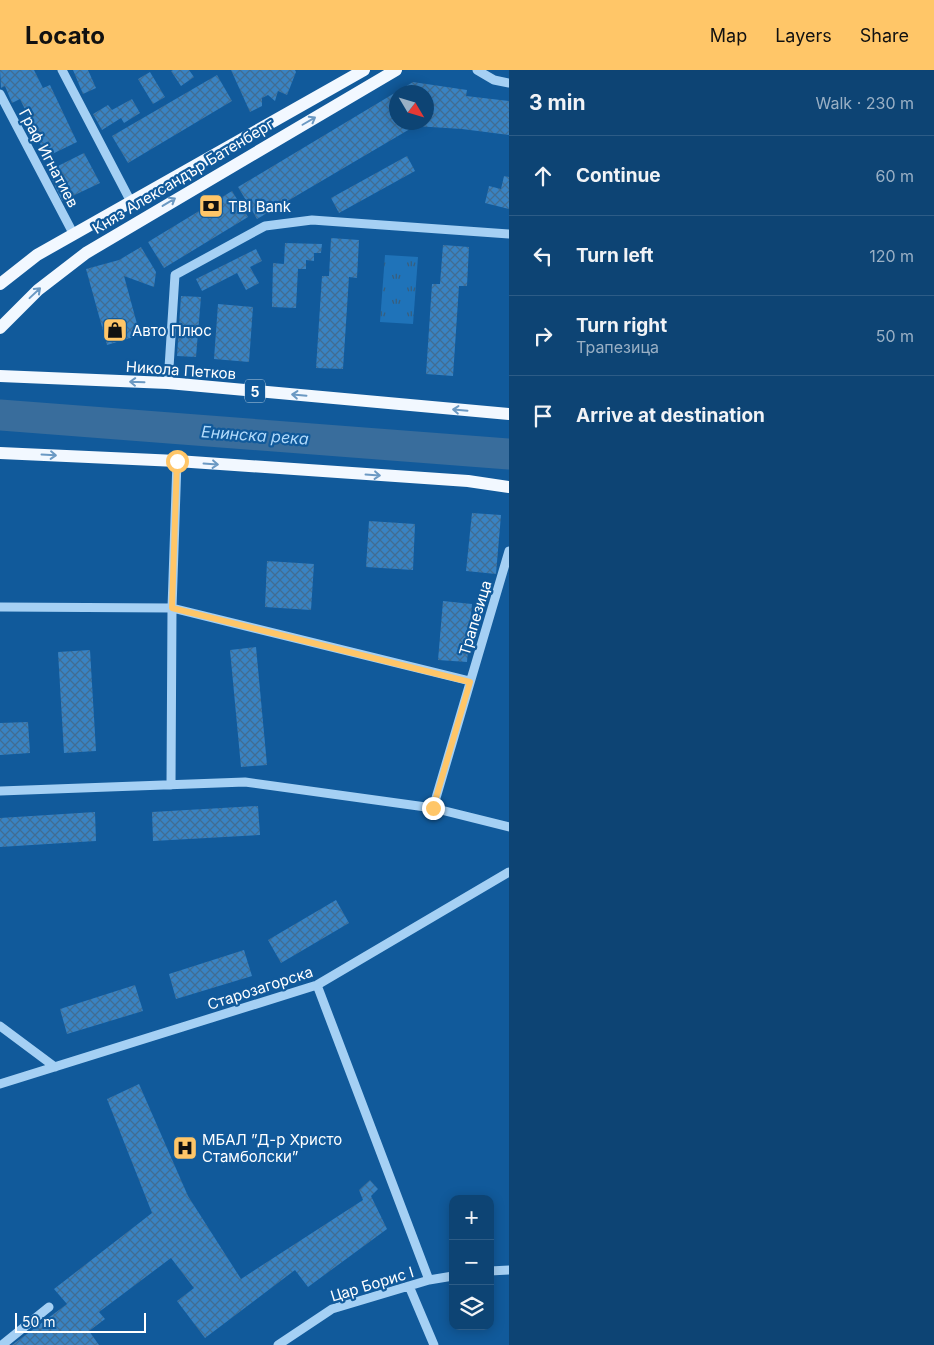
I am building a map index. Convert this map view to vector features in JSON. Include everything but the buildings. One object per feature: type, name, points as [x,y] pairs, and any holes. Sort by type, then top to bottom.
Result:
[{"type":"main road","name":"Княз Александър Батенберг","points":[[0,284],[37,255],[364,70]]},
{"type":"main road","name":"Княз Александър Батенберг","points":[[0,328],[38,290],[86,253],[396,70]]},
{"type":"main road","name":"Никола Петков","points":[[0,376],[168,384],[509,414]]},
{"type":"main road","points":[[0,453],[177,461],[468,481],[509,487]]},
{"type":"street","points":[[62,70],[131,202]]},
{"type":"street","points":[[477,70],[494,80],[509,83]]},
{"type":"street","name":"Граф Игнатиев","points":[[0,94],[74,235]]},
{"type":"street","points":[[168,384],[175,275],[265,226],[312,220],[509,234]]},
{"type":"street","points":[[171,785],[172,608],[177,461]]},
{"type":"street","name":"Трапезица","points":[[433,808],[509,550]]},
{"type":"street","points":[[0,606],[172,608],[470,682]]},
{"type":"street","points":[[0,791],[246,782],[433,808],[509,827]]},
{"type":"street","name":"Старозагорска","points":[[0,1084],[317,985],[509,872]]},
{"type":"street","points":[[317,985],[429,1280]]},
{"type":"street","points":[[0,1026],[54,1067]]},
{"type":"street","points":[[494,1271],[509,1270]]},
{"type":"street","name":"Цар Борис I","points":[[278,1345],[332,1309],[429,1280],[449,1277]]},
{"type":"street","points":[[409,1286],[434,1345]]},
{"type":"street","points":[[2,1345],[49,1307]]},
{"type":"green space","points":[[385,255],[418,257],[413,324],[380,322]]},
{"type":"waterway","name":"Енинска река","points":[[0,415],[509,454]]},
{"type":"place","name":"TBI Bank","points":[[211,206]]},
{"type":"place","name":"Авто Плюс","points":[[115,330]]},
{"type":"place","name":"МБАЛ ”Д-р Христо Стамболски”","points":[[185,1148]]},
{"type":"route","points":[[177,461],[172,608],[470,682],[433,808]]}]
